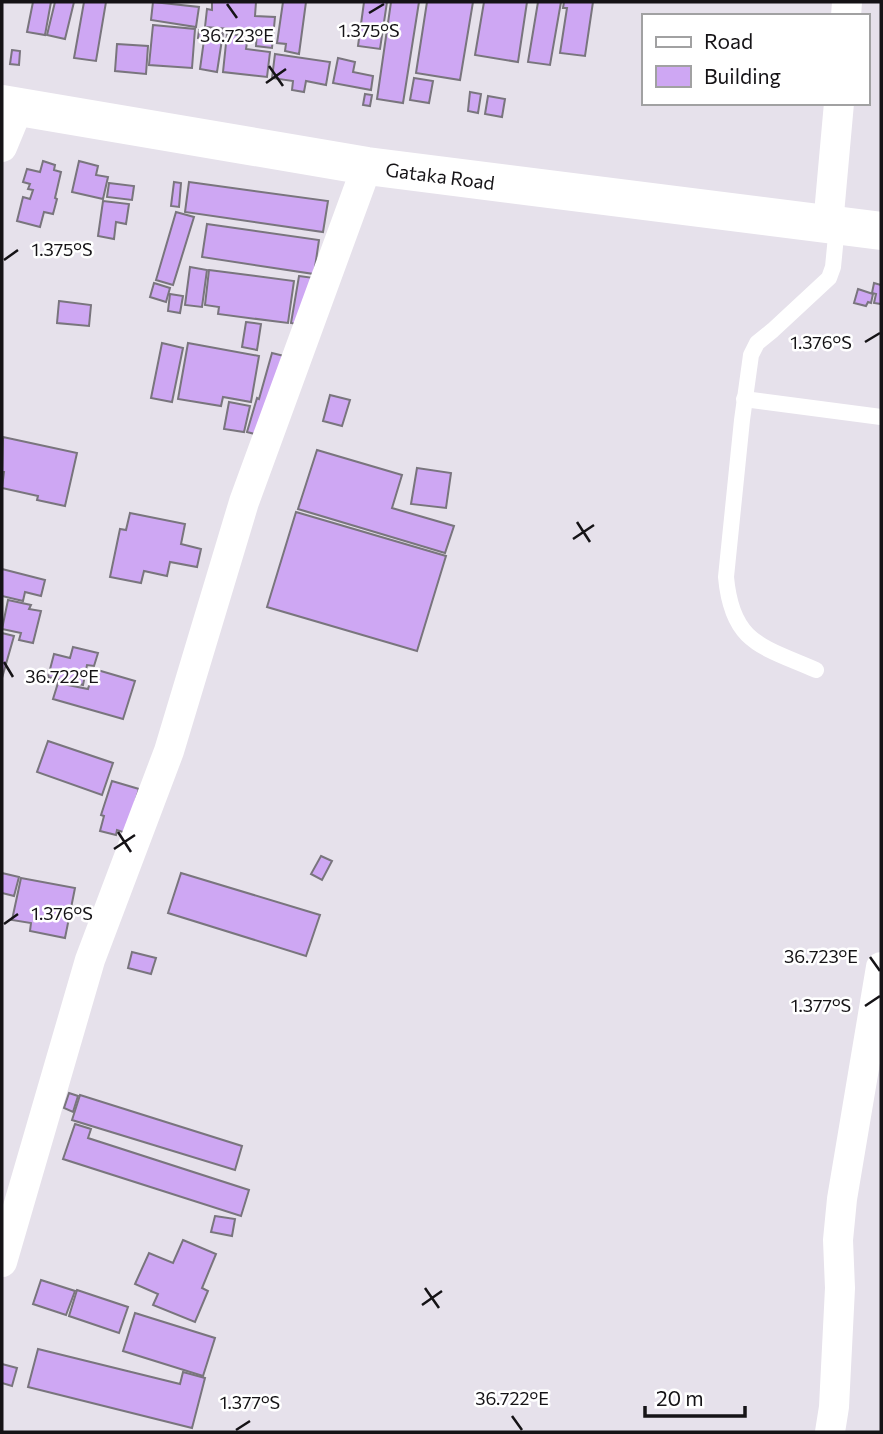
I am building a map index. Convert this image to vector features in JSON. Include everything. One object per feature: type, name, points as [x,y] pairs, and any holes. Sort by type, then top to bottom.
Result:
[{"type":"street","points":[[2,147],[10,105]]},
{"type":"street","name":"Gataka Road","points":[[10,105],[367,166],[881,231]]},
{"type":"street","points":[[833,225],[839,105]]},
{"type":"street","points":[[2,1262],[90,960],[169,751],[244,502],[367,166]]},
{"type":"street","points":[[830,1432],[834,1407],[840,1288],[838,1240],[842,1199],[881,967]]},
{"type":"lane","points":[[816,670],[761,646],[745,634],[735,617],[728,596],[726,576],[751,355],[757,343],[829,278],[833,267],[833,225]]},
{"type":"lane","points":[[744,399],[881,417]]},
{"type":"building","points":[[33,2],[51,2],[45,35],[27,32]]},
{"type":"building","points":[[55,2],[74,2],[65,39],[47,35]]},
{"type":"building","points":[[84,2],[106,2],[96,61],[74,58]]},
{"type":"building","points":[[153,2],[199,7],[196,27],[151,20]]},
{"type":"building","points":[[212,2],[256,2],[255,16],[275,17],[272,48],[256,46],[257,31],[205,27],[207,9],[212,10]]},
{"type":"building","points":[[283,2],[306,2],[299,54],[285,51],[286,44],[277,43]]},
{"type":"building","points":[[364,2],[387,2],[380,49],[358,46]]},
{"type":"building","points":[[391,2],[419,2],[403,103],[377,99]]},
{"type":"building","points":[[427,2],[473,2],[460,80],[416,73]]},
{"type":"building","points":[[484,2],[527,2],[518,62],[475,55]]},
{"type":"building","points":[[538,2],[561,2],[550,65],[528,62]]},
{"type":"building","points":[[564,2],[593,2],[585,56],[560,53],[567,8],[563,8]]},
{"type":"building","points":[[153,25],[195,29],[192,68],[149,65]]},
{"type":"building","points":[[199,30],[223,33],[217,72],[200,69],[204,40],[198,38]]},
{"type":"building","points":[[227,34],[248,36],[246,49],[270,52],[267,77],[223,72]]},
{"type":"building","points":[[117,44],[148,46],[146,74],[115,71]]},
{"type":"building","points":[[12,50],[20,51],[19,65],[10,64]]},
{"type":"building","points":[[275,54],[330,62],[326,85],[306,81],[304,92],[292,90],[293,81],[272,78]]},
{"type":"building","points":[[338,58],[355,62],[353,72],[373,76],[371,90],[333,83]]},
{"type":"building","points":[[414,78],[433,81],[429,103],[410,100]]},
{"type":"building","points":[[470,92],[481,94],[478,113],[468,111]]},
{"type":"building","points":[[365,94],[372,95],[370,106],[363,105]]},
{"type":"building","points":[[488,96],[505,99],[502,117],[485,114]]},
{"type":"building","points":[[43,161],[55,165],[54,170],[61,172],[53,214],[44,212],[40,227],[17,221],[23,197],[30,199],[33,190],[28,189],[30,184],[23,182],[27,169],[40,172]]},
{"type":"building","points":[[79,161],[98,166],[96,175],[108,177],[103,199],[72,192]]},
{"type":"building","points":[[174,182],[181,183],[179,207],[171,206]]},
{"type":"building","points":[[189,182],[328,201],[323,232],[185,212]]},
{"type":"building","points":[[109,183],[134,186],[132,200],[107,197]]},
{"type":"building","points":[[103,201],[129,204],[126,224],[116,222],[114,239],[98,236]]},
{"type":"building","points":[[176,212],[194,217],[173,285],[156,280]]},
{"type":"building","points":[[207,224],[319,240],[314,274],[202,257]]},
{"type":"building","points":[[190,267],[207,270],[202,307],[185,305]]},
{"type":"building","points":[[209,270],[294,281],[288,323],[218,314],[219,307],[205,305]]},
{"type":"building","points":[[299,276],[314,278],[307,326],[291,323]]},
{"type":"building","points":[[154,283],[170,288],[166,302],[150,297]]},
{"type":"building","points":[[874,283],[881,285],[881,304],[874,303]]},
{"type":"building","points":[[858,289],[873,294],[871,303],[868,302],[866,306],[854,303]]},
{"type":"building","points":[[170,294],[183,296],[180,313],[168,311]]},
{"type":"building","points":[[59,301],[91,305],[89,326],[57,323]]},
{"type":"building","points":[[246,322],[261,324],[257,350],[242,347]]},
{"type":"building","points":[[162,343],[183,348],[172,402],[151,398]]},
{"type":"building","points":[[188,343],[259,356],[251,402],[223,397],[221,406],[178,399]]},
{"type":"building","points":[[272,353],[288,357],[266,437],[247,432]]},
{"type":"building","points":[[330,395],[350,400],[342,426],[323,421]]},
{"type":"building","points":[[229,402],[250,406],[244,432],[224,429]]},
{"type":"building","points":[[3,437],[77,453],[65,506],[37,500],[38,496],[2,488]]},
{"type":"building","points":[[317,450],[402,475],[392,508],[454,526],[445,553],[298,509]]},
{"type":"building","points":[[417,468],[451,473],[446,508],[411,504]]},
{"type":"building","points":[[296,512],[446,556],[417,651],[267,607]]},
{"type":"building","points":[[130,513],[185,524],[181,544],[201,549],[197,567],[170,562],[167,576],[144,571],[141,583],[110,577],[120,529],[126,530]]},
{"type":"building","points":[[2,569],[45,580],[41,596],[25,592],[23,601],[2,596]]},
{"type":"building","points":[[8,600],[31,605],[29,609],[41,611],[33,643],[19,640],[21,633],[2,629]]},
{"type":"building","points":[[2,633],[14,636],[2,678]]},
{"type":"building","points":[[73,647],[98,653],[94,666],[87,665],[83,685],[48,677],[54,654],[70,658]]},
{"type":"building","points":[[94,669],[135,681],[123,719],[53,699],[58,683],[88,689]]},
{"type":"building","points":[[48,741],[113,763],[102,795],[37,772]]},
{"type":"building","points":[[112,781],[139,789],[126,833],[117,830],[116,835],[100,831],[104,816],[101,815]]},
{"type":"building","points":[[321,856],[332,861],[322,880],[311,874]]},
{"type":"building","points":[[2,873],[19,877],[14,896],[2,893]]},
{"type":"building","points":[[181,873],[320,915],[306,956],[168,913]]},
{"type":"building","points":[[21,878],[75,888],[65,938],[30,931],[31,923],[12,920]]},
{"type":"building","points":[[132,952],[156,958],[151,974],[128,968]]},
{"type":"building","points":[[69,1093],[78,1096],[73,1112],[64,1108]]},
{"type":"building","points":[[80,1095],[242,1146],[235,1170],[72,1120]]},
{"type":"building","points":[[75,1124],[91,1129],[88,1138],[249,1190],[241,1216],[63,1159]]},
{"type":"building","points":[[215,1216],[235,1219],[232,1236],[211,1232]]},
{"type":"building","points":[[183,1240],[216,1254],[202,1288],[208,1291],[195,1322],[153,1305],[158,1294],[135,1284],[149,1253],[173,1263]]},
{"type":"building","points":[[41,1280],[75,1291],[66,1315],[33,1304]]},
{"type":"building","points":[[77,1290],[128,1307],[119,1333],[69,1316]]},
{"type":"building","points":[[135,1313],[215,1338],[203,1376],[123,1351]]},
{"type":"building","points":[[38,1349],[180,1384],[183,1372],[205,1378],[192,1428],[28,1387]]},
{"type":"building","points":[[2,1364],[17,1368],[12,1386],[2,1383]]}]
